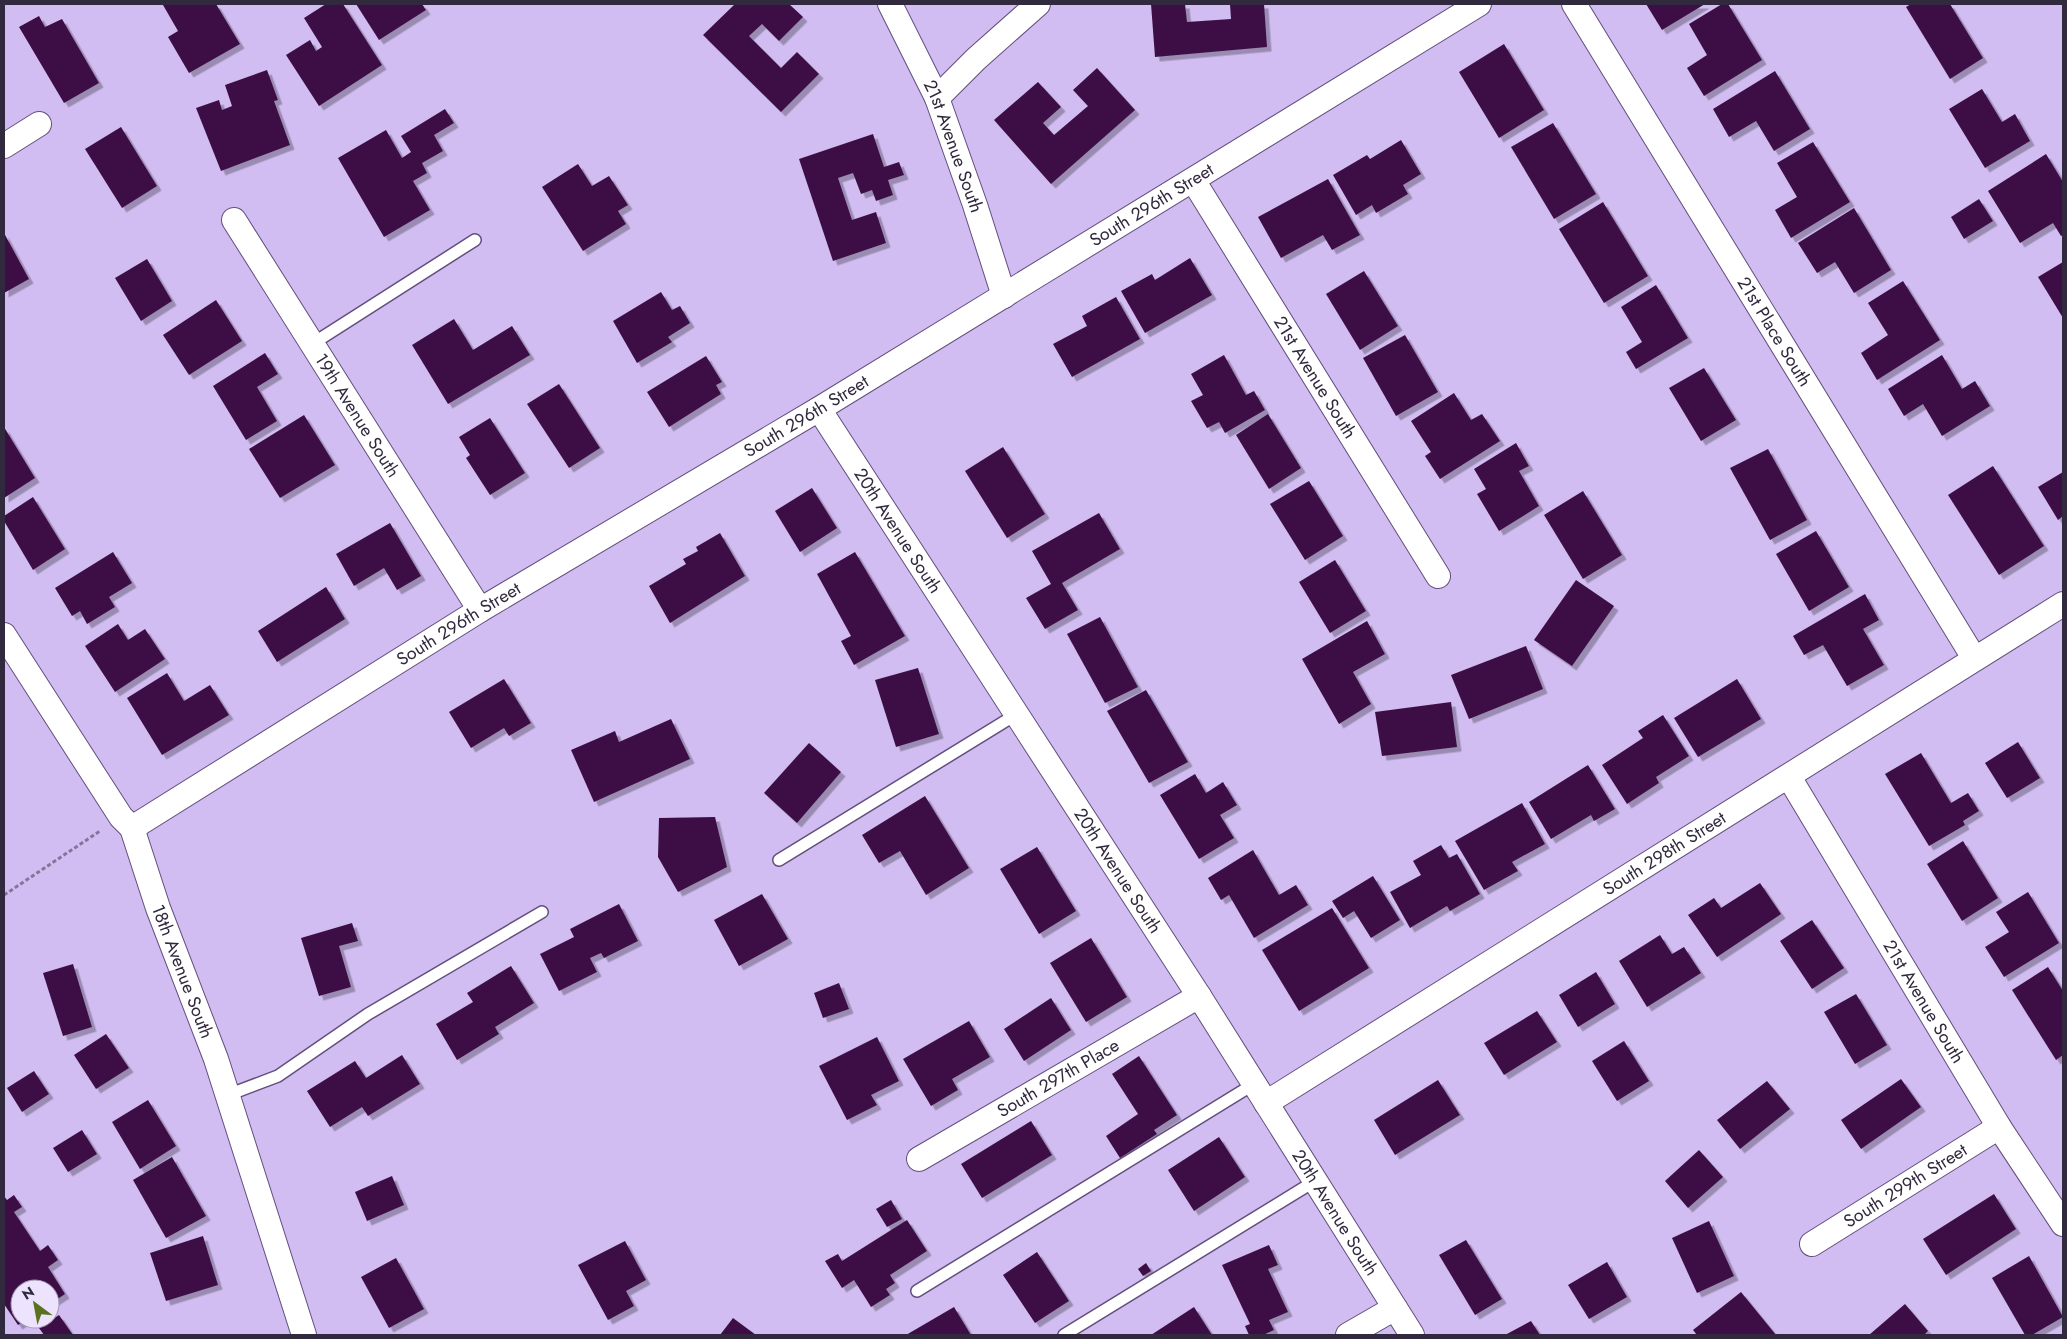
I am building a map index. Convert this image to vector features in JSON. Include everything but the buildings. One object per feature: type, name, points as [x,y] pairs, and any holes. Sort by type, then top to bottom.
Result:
[{"type":"street","name":"21st Avenue South","points":[[890,4],[937,98],[975,205],[1004,296]]},
{"type":"street","points":[[937,98],[976,59],[1038,4]]},
{"type":"street","name":"South 296th Street","points":[[127,822],[819,409],[1479,4]]},
{"type":"street","name":"21st Place South","points":[[1574,4],[1974,658]]},
{"type":"street","points":[[4,146],[39,124]]},
{"type":"street","name":"21st Avenue South","points":[[1193,180],[1438,576]]},
{"type":"street","name":"19th Avenue South","points":[[234,220],[480,610]]},
{"type":"street","name":"20th Avenue South","points":[[819,409],[1199,996],[1412,1335]]},
{"type":"street","name":"South 298th Street","points":[[1260,1093],[1789,777],[1974,658],[2063,604]]},
{"type":"street","name":"18th Avenue South","points":[[4,635],[127,822],[228,1095],[304,1335]]},
{"type":"street","name":"21st Avenue South","points":[[1789,777],[1999,1127],[2063,1224]]},
{"type":"street","name":"South 297th Place","points":[[919,1159],[1199,996]]},
{"type":"street","name":"South 299th Street","points":[[1812,1244],[1999,1127]]},
{"type":"street","points":[[1348,1335],[1395,1308]]},
{"type":"lane","points":[[312,344],[475,240]]},
{"type":"lane","points":[[779,860],[1017,714]]},
{"type":"lane","points":[[228,1095],[278,1076],[368,1014],[542,912]]},
{"type":"lane","points":[[917,1292],[1260,1093]]},
{"type":"lane","points":[[1064,1335],[1316,1182]]},
{"type":"path","points":[[4,895],[127,822]]}]
